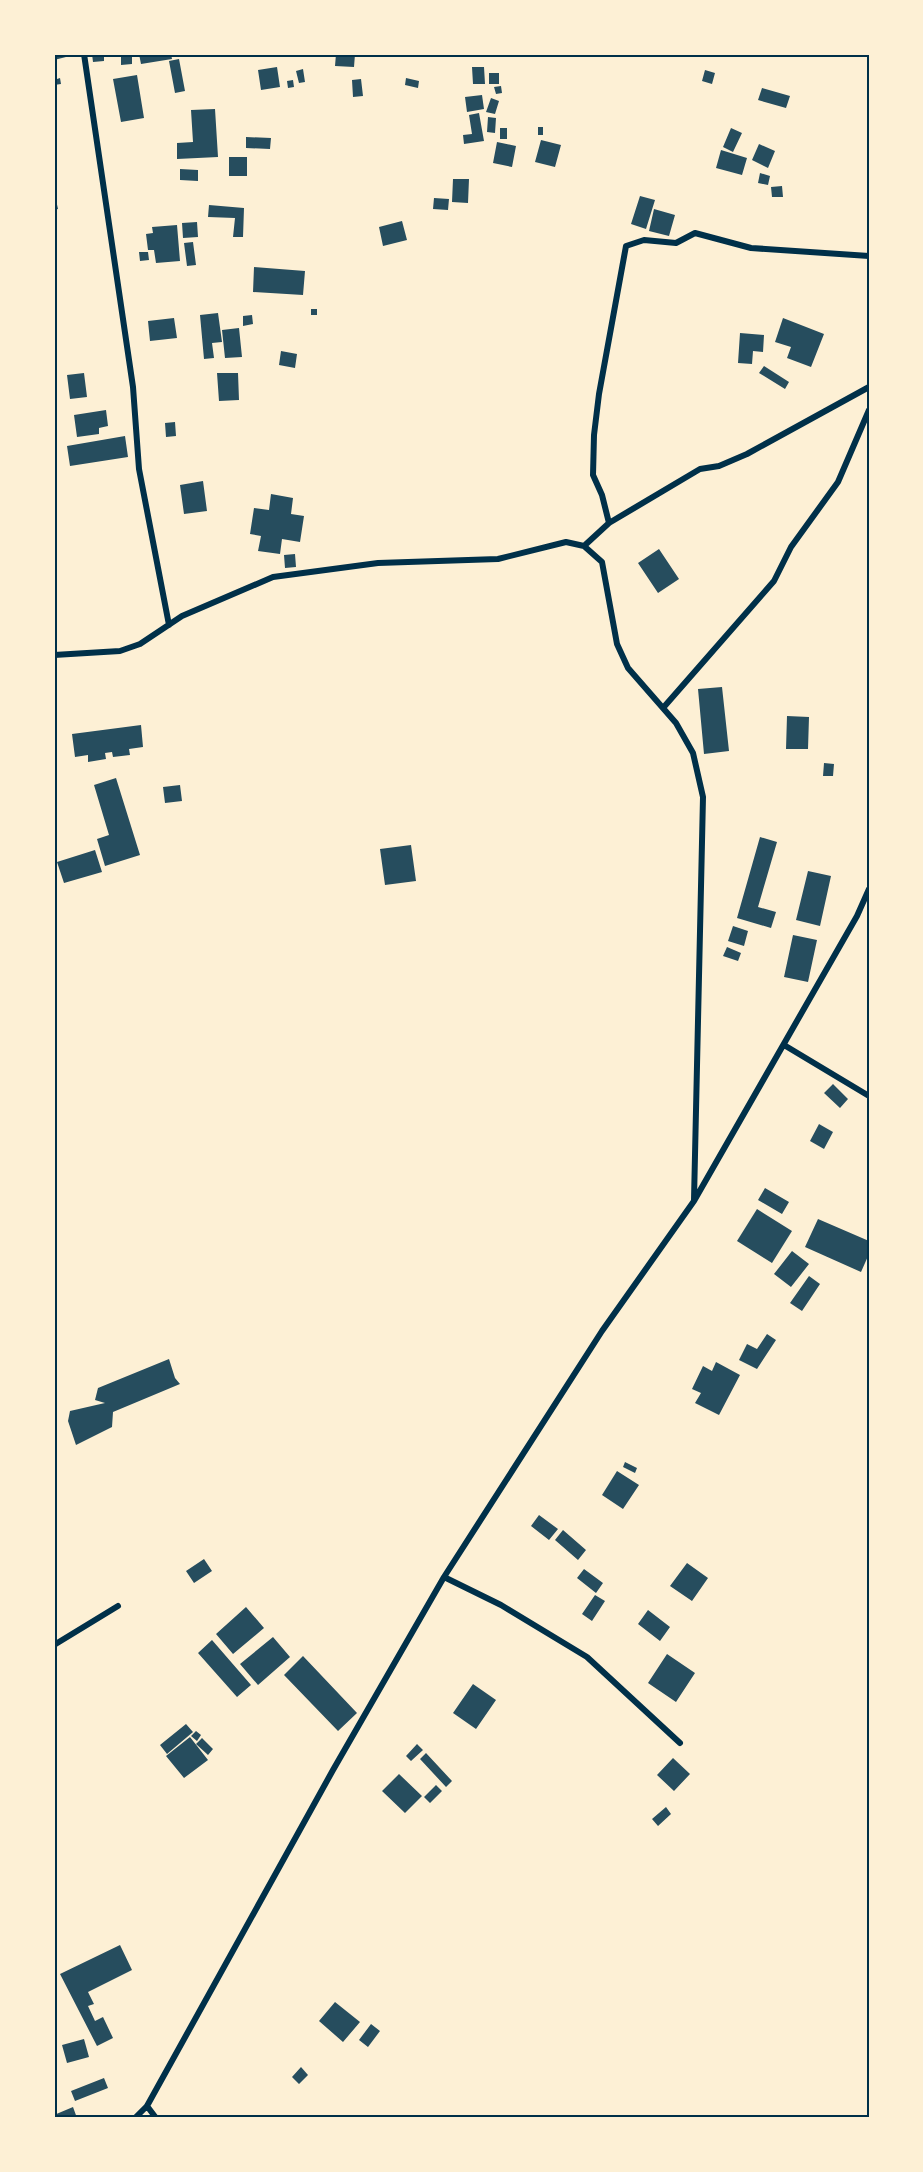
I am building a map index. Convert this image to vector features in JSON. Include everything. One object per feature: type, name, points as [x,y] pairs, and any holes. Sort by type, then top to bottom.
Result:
[{"type":"street","points":[[84,54],[133,387],[139,469],[169,624]]},
{"type":"street","points":[[609,523],[602,495],[593,475],[594,435],[598,394],[626,246],[644,240],[676,243],[695,233],[751,248],[869,256]]},
{"type":"street","points":[[584,546],[609,523],[700,469],[719,466],[747,454],[869,387]]},
{"type":"street","points":[[663,708],[774,581],[791,548],[838,482],[869,410]]},
{"type":"street","points":[[54,656],[120,651],[140,644],[182,616],[273,577],[378,563],[498,560],[566,542],[584,546],[602,562],[616,644],[628,668],[676,723],[693,753],[703,797],[694,1200]]},
{"type":"street","points":[[135,2118],[147,2106],[333,1770],[444,1577],[602,1331],[694,1200],[857,916],[869,889]]},
{"type":"street","points":[[784,1044],[869,1096]]},
{"type":"street","points":[[444,1577],[501,1605],[587,1657],[680,1743]]},
{"type":"street","points":[[54,1645],[118,1606]]},
{"type":"street","points":[[147,2106],[156,2118]]},
{"type":"building","points":[[54,54],[65,54],[66,57],[54,60]]},
{"type":"building","points":[[92,54],[104,54],[104,61],[93,62]]},
{"type":"building","points":[[121,54],[132,54],[132,64],[121,65]]},
{"type":"building","points":[[139,54],[171,54],[172,59],[141,64]]},
{"type":"building","points":[[336,54],[355,54],[354,67],[335,66]]},
{"type":"building","points":[[179,59],[185,91],[175,93],[169,61]]},
{"type":"building","points":[[277,67],[280,87],[261,90],[258,70]]},
{"type":"building","points":[[472,67],[484,67],[485,84],[473,84]]},
{"type":"building","points":[[303,69],[305,82],[299,83],[296,71]]},
{"type":"building","points":[[705,70],[715,73],[712,84],[702,81]]},
{"type":"building","points":[[489,73],[499,73],[499,84],[489,84]]},
{"type":"building","points":[[137,75],[144,118],[121,122],[113,79]]},
{"type":"building","points":[[60,78],[61,84],[54,85],[54,80]]},
{"type":"building","points":[[406,78],[419,81],[418,88],[405,85]]},
{"type":"building","points":[[361,79],[363,96],[353,97],[352,80]]},
{"type":"building","points":[[293,80],[294,87],[288,88],[287,81]]},
{"type":"building","points":[[501,86],[502,93],[496,94],[494,87]]},
{"type":"building","points":[[762,88],[790,96],[786,108],[758,100]]},
{"type":"building","points":[[482,95],[484,109],[467,112],[465,97]]},
{"type":"building","points":[[491,98],[499,101],[495,114],[486,112]]},
{"type":"building","points":[[215,109],[218,157],[177,159],[177,143],[193,142],[191,110]]},
{"type":"building","points":[[479,113],[484,141],[464,144],[463,135],[472,134],[469,115]]},
{"type":"building","points":[[488,117],[496,118],[495,133],[487,132]]},
{"type":"building","points":[[538,127],[543,127],[543,135],[538,135]]},
{"type":"building","points":[[500,128],[507,128],[507,139],[500,139]]},
{"type":"building","points":[[731,128],[742,133],[733,152],[723,147]]},
{"type":"building","points":[[246,137],[271,138],[270,149],[246,148]]},
{"type":"building","points":[[541,140],[561,145],[555,167],[535,162]]},
{"type":"building","points":[[497,142],[516,146],[512,167],[493,163]]},
{"type":"building","points":[[759,144],[775,151],[768,168],[752,160]]},
{"type":"building","points":[[721,150],[747,158],[742,175],[716,168]]},
{"type":"building","points":[[229,157],[247,157],[247,176],[229,176]]},
{"type":"building","points":[[180,169],[198,170],[198,181],[180,180]]},
{"type":"building","points":[[760,173],[770,176],[768,185],[758,183]]},
{"type":"building","points":[[453,179],[469,179],[468,203],[452,202]]},
{"type":"building","points":[[782,186],[783,197],[772,197],[771,187]]},
{"type":"building","points":[[54,191],[58,209],[54,210]]},
{"type":"building","points":[[640,196],[655,200],[646,229],[631,224]]},
{"type":"building","points":[[434,198],[449,199],[448,210],[433,209]]},
{"type":"building","points":[[209,205],[244,208],[243,237],[233,237],[235,218],[208,217]]},
{"type":"building","points":[[654,209],[675,215],[669,236],[649,231]]},
{"type":"building","points":[[402,221],[407,240],[383,246],[379,227]]},
{"type":"building","points":[[197,222],[198,237],[183,238],[182,223]]},
{"type":"building","points":[[177,225],[180,261],[156,263],[154,250],[148,250],[146,234],[153,233],[152,227]]},
{"type":"building","points":[[193,242],[196,265],[187,266],[184,243]]},
{"type":"building","points":[[139,252],[148,252],[149,260],[140,261]]},
{"type":"building","points":[[254,267],[305,271],[303,295],[253,292]]},
{"type":"building","points":[[311,309],[317,309],[317,315],[311,315]]},
{"type":"building","points":[[218,313],[222,342],[212,343],[214,358],[204,359],[200,315]]},
{"type":"building","points":[[252,315],[253,324],[243,326],[243,316]]},
{"type":"building","points":[[174,318],[177,338],[150,341],[148,321]]},
{"type":"building","points":[[783,318],[824,334],[811,367],[787,358],[791,347],[775,342]]},
{"type":"building","points":[[239,328],[242,357],[225,358],[222,330]]},
{"type":"building","points":[[740,333],[764,335],[763,352],[753,351],[752,364],[738,363]]},
{"type":"building","points":[[281,351],[297,354],[295,368],[279,365]]},
{"type":"building","points":[[764,366],[789,382],[785,389],[759,373]]},
{"type":"building","points":[[84,373],[87,397],[70,399],[67,375]]},
{"type":"building","points":[[217,373],[238,373],[239,400],[219,401]]},
{"type":"building","points":[[106,410],[108,426],[99,428],[99,434],[77,437],[74,415]]},
{"type":"building","points":[[175,422],[176,436],[166,437],[165,423]]},
{"type":"building","points":[[125,436],[128,457],[70,466],[67,446]]},
{"type":"building","points":[[203,481],[207,511],[184,514],[180,485]]},
{"type":"building","points":[[271,494],[293,498],[291,514],[304,516],[300,542],[282,539],[280,554],[258,551],[261,536],[250,534],[254,508],[269,510]]},
{"type":"building","points":[[659,549],[679,579],[658,593],[638,563]]},
{"type":"building","points":[[295,554],[296,567],[285,568],[284,555]]},
{"type":"building","points":[[722,687],[729,751],[704,754],[698,689]]},
{"type":"building","points":[[787,716],[809,717],[808,749],[786,749]]},
{"type":"building","points":[[141,725],[143,747],[129,749],[130,755],[113,757],[112,752],[105,753],[106,759],[88,762],[88,755],[75,757],[72,734]]},
{"type":"building","points":[[824,763],[834,764],[833,776],[823,776]]},
{"type":"building","points":[[116,778],[140,855],[105,866],[97,839],[109,835],[94,785]]},
{"type":"building","points":[[180,785],[182,801],[165,803],[163,787]]},
{"type":"building","points":[[760,837],[777,842],[758,907],[776,912],[771,928],[737,918]]},
{"type":"building","points":[[411,845],[416,881],[385,885],[380,849]]},
{"type":"building","points":[[95,850],[102,872],[64,883],[57,862]]},
{"type":"building","points":[[808,871],[831,876],[820,926],[796,920]]},
{"type":"building","points":[[733,926],[748,931],[744,946],[728,941]]},
{"type":"building","points":[[793,935],[817,940],[808,982],[784,977]]},
{"type":"building","points":[[727,947],[741,953],[738,961],[723,956]]},
{"type":"building","points":[[833,1084],[848,1099],[840,1108],[824,1093]]},
{"type":"building","points":[[819,1124],[833,1132],[824,1149],[810,1141]]},
{"type":"building","points":[[765,1188],[789,1202],[782,1214],[758,1200]]},
{"type":"building","points":[[757,1209],[792,1231],[772,1263],[737,1241]]},
{"type":"building","points":[[818,1219],[869,1241],[869,1254],[861,1272],[805,1247]]},
{"type":"building","points":[[792,1251],[809,1264],[791,1287],[774,1274]]},
{"type":"building","points":[[809,1276],[820,1284],[802,1311],[790,1303]]},
{"type":"building","points":[[767,1334],[776,1340],[757,1369],[739,1360],[747,1344],[757,1349]]},
{"type":"building","points":[[169,1359],[175,1378],[180,1384],[113,1412],[112,1427],[76,1445],[68,1421],[70,1411],[105,1403],[95,1400],[98,1388]]},
{"type":"building","points":[[716,1362],[740,1375],[719,1415],[695,1403],[701,1393],[692,1389],[703,1366],[712,1371]]},
{"type":"building","points":[[625,1462],[637,1468],[635,1473],[623,1467]]},
{"type":"building","points":[[617,1471],[639,1485],[623,1509],[602,1495]]},
{"type":"building","points":[[539,1515],[558,1529],[549,1540],[531,1526]]},
{"type":"building","points":[[563,1530],[586,1550],[578,1560],[555,1540]]},
{"type":"building","points":[[204,1559],[212,1571],[194,1583],[186,1571]]},
{"type":"building","points":[[687,1563],[708,1578],[692,1601],[670,1586]]},
{"type":"building","points":[[584,1569],[603,1583],[596,1593],[577,1578]]},
{"type":"building","points":[[595,1595],[605,1601],[592,1621],[582,1614]]},
{"type":"building","points":[[246,1607],[264,1628],[233,1654],[216,1634]]},
{"type":"building","points":[[648,1610],[670,1627],[660,1641],[638,1624]]},
{"type":"building","points":[[273,1637],[290,1657],[258,1685],[240,1664]]},
{"type":"building","points":[[212,1640],[251,1685],[237,1697],[198,1653]]},
{"type":"building","points":[[667,1654],[695,1673],[676,1702],[648,1683]]},
{"type":"building","points":[[303,1656],[357,1713],[338,1731],[284,1675]]},
{"type":"building","points":[[473,1684],[496,1700],[476,1729],[453,1713]]},
{"type":"building","points":[[186,1724],[193,1732],[167,1754],[160,1745]]},
{"type":"building","points":[[196,1731],[201,1735],[197,1741],[191,1736]]},
{"type":"building","points":[[190,1737],[208,1760],[184,1778],[166,1756]]},
{"type":"building","points":[[202,1738],[213,1749],[208,1755],[196,1744]]},
{"type":"building","points":[[417,1744],[423,1750],[411,1761],[406,1756]]},
{"type":"building","points":[[426,1753],[452,1781],[446,1787],[420,1759]]},
{"type":"building","points":[[673,1758],[690,1774],[674,1791],[657,1775]]},
{"type":"building","points":[[399,1774],[422,1796],[405,1813],[382,1791]]},
{"type":"building","points":[[436,1785],[442,1791],[430,1803],[424,1797]]},
{"type":"building","points":[[666,1807],[671,1814],[658,1826],[652,1819]]},
{"type":"building","points":[[120,1945],[132,1970],[88,1992],[94,2004],[88,2006],[95,2021],[103,2017],[113,2038],[97,2046],[60,1974]]},
{"type":"building","points":[[335,2002],[360,2022],[343,2042],[319,2021]]},
{"type":"building","points":[[371,2024],[380,2031],[368,2047],[359,2040]]},
{"type":"building","points":[[84,2039],[89,2057],[67,2063],[62,2045]]},
{"type":"building","points":[[301,2067],[308,2075],[299,2084],[292,2077]]},
{"type":"building","points":[[104,2078],[108,2088],[75,2101],[71,2091]]},
{"type":"building","points":[[73,2107],[77,2118],[54,2118],[54,2115]]}]
